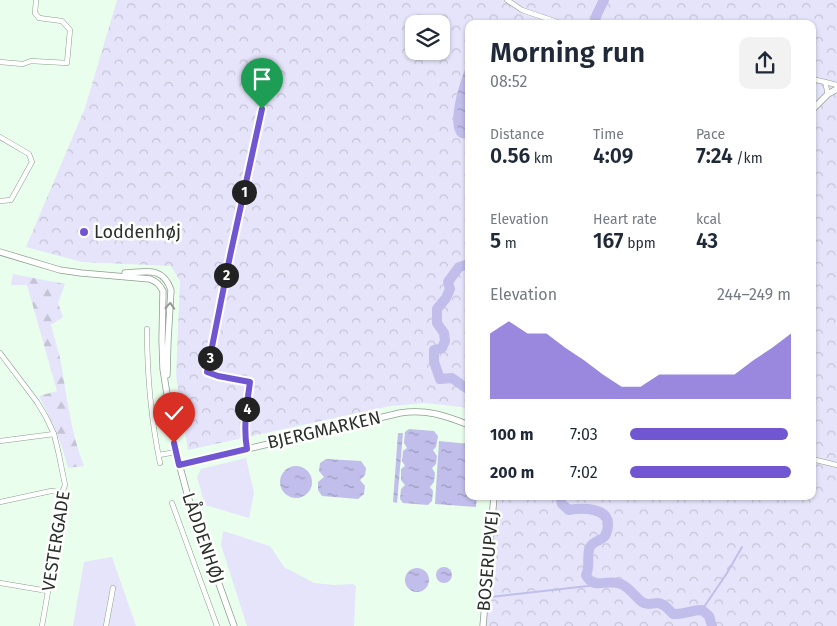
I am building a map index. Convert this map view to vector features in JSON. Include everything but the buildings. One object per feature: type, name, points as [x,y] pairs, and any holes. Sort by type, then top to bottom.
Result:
[{"type":"street","points":[[0,62],[23,64],[31,61],[67,63],[70,30],[62,21],[39,18],[35,13],[36,0]]},
{"type":"street","points":[[507,0],[522,10],[551,20]]},
{"type":"street","points":[[816,80],[837,85]]},
{"type":"street","points":[[825,82],[828,94]]},
{"type":"street","points":[[816,106],[828,94],[837,89]]},
{"type":"street","points":[[247,449],[245,440],[246,415],[250,382],[207,372],[262,109]]},
{"type":"street","points":[[0,138],[29,154],[32,162],[11,200],[0,201]]},
{"type":"street","name":"LÅDDENHØJ","points":[[0,252],[60,270],[82,273],[160,273],[169,283],[171,290],[167,390],[170,421],[188,497],[234,626]]},
{"type":"street","points":[[147,329],[149,386],[160,463]]},
{"type":"street","name":"VESTERGADE","points":[[1,356],[37,402],[46,417],[54,434],[65,485],[62,493],[64,499],[44,626]]},
{"type":"street","name":"BJERGMARKEN","points":[[179,465],[411,411],[424,411],[465,424]]},
{"type":"street","points":[[0,441],[54,434]]},
{"type":"street","points":[[159,455],[176,452]]},
{"type":"street","points":[[816,460],[837,466]]},
{"type":"street","points":[[0,502],[51,491],[62,493]]},
{"type":"street","name":"BOSERUPVEJ","points":[[483,626],[494,500]]},
{"type":"street","points":[[172,503],[217,626]]},
{"type":"street","points":[[0,584],[48,591]]},
{"type":"street","points":[[106,626],[113,588]]},
{"type":"green space","points":[[117,0],[837,0],[837,626],[481,626],[490,500],[816,500],[816,20],[465,20],[465,409],[462,407],[425,403],[390,406],[188,450],[176,376],[180,281],[171,266],[82,262],[26,247],[85,108]]},
{"type":"green space","points":[[13,274],[65,284],[58,303],[63,317],[51,325],[60,358],[73,428],[84,466],[68,468],[56,431],[39,396],[57,391],[27,285],[11,285]]},
{"type":"green space","points":[[246,458],[254,493],[249,518],[205,505],[197,477],[201,469]]},
{"type":"green space","points":[[223,531],[270,546],[284,567],[314,583],[353,584],[356,586],[354,626],[247,626],[221,545]]},
{"type":"green space","points":[[112,557],[136,626],[73,626],[84,562]]},
{"type":"water","points":[[465,70],[465,138],[461,138],[456,133],[454,124],[456,101]]},
{"type":"water","points":[[409,429],[434,431],[438,436],[436,447],[433,450],[437,456],[436,464],[432,468],[435,473],[434,482],[430,487],[433,491],[432,501],[428,505],[403,503],[400,499],[401,489],[405,485],[401,480],[401,469],[405,466],[402,461],[403,451],[407,448],[404,443],[405,432]]},
{"type":"water","points":[[398,433],[403,433],[397,503],[393,502]]},
{"type":"water","points":[[439,441],[465,444],[465,500],[477,500],[476,507],[435,504]]},
{"type":"water","points":[[326,459],[361,461],[366,468],[365,475],[360,480],[365,486],[364,494],[358,499],[322,496],[318,490],[318,482],[324,477],[319,471],[320,463]]},
{"type":"water","points":[[296,466],[302,467],[307,471],[311,476],[311,488],[307,493],[302,497],[296,498],[290,497],[285,493],[281,488],[280,482],[281,476],[285,471],[290,467]]},
{"type":"water","points":[[444,567],[452,575],[444,583],[436,575]]},
{"type":"water","points":[[417,568],[422,569],[428,575],[428,585],[422,591],[417,592],[412,591],[406,585],[405,580],[406,575],[412,569]]},
{"type":"waterway","points":[[595,20],[604,0]]},
{"type":"waterway","points":[[465,265],[459,267],[448,282],[450,289],[446,298],[437,309],[437,323],[444,333],[445,341],[442,348],[434,350],[434,362],[440,379],[452,378],[465,387]]},
{"type":"waterway","points":[[561,500],[562,504],[569,510],[593,510],[604,515],[607,519],[608,528],[605,536],[593,543],[589,549],[586,575],[589,580],[597,583],[610,582],[621,584],[642,602],[662,604],[673,614],[702,610],[709,616],[712,626]]},
{"type":"waterway","points":[[702,610],[742,547]]},
{"type":"waterway","points":[[491,597],[594,584]]},
{"type":"place","name":"Loddenhøj","points":[[84,232]]},
{"type":"route","points":[[174,443],[179,465],[247,449],[245,440],[246,415],[250,382],[207,372],[262,109]]}]
